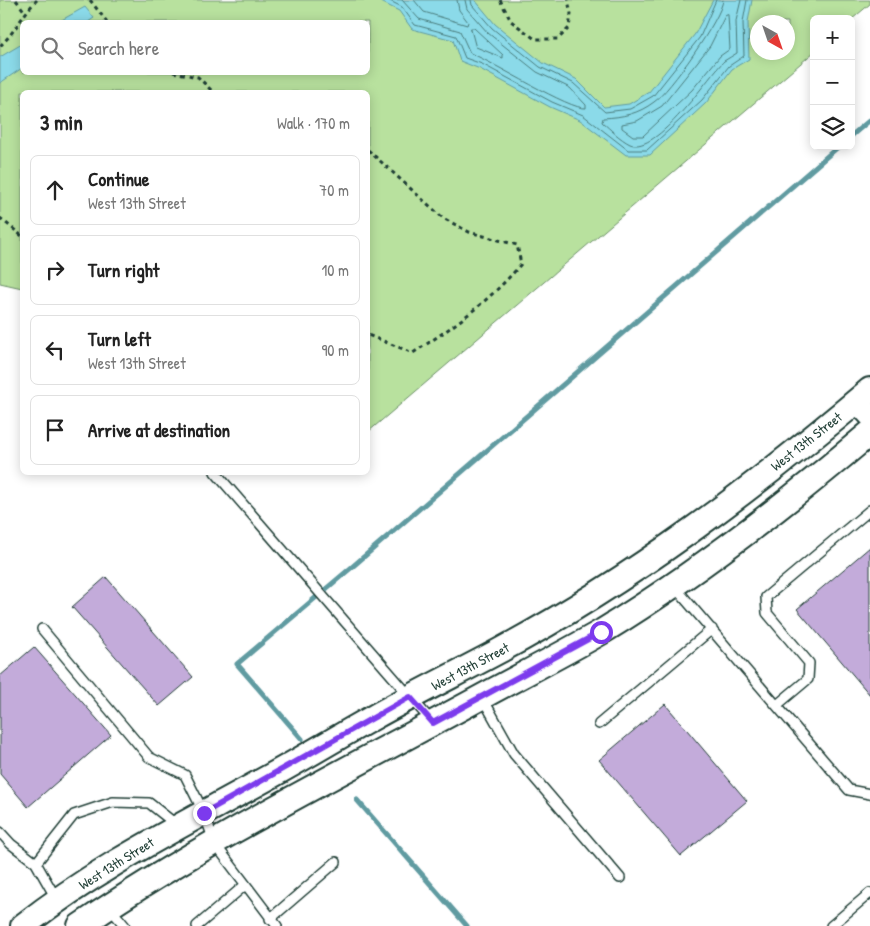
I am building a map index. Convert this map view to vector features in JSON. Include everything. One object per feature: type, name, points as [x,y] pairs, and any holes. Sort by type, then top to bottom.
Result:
[{"type":"main road","name":"West 13th Street","points":[[23,926],[92,876],[178,826],[410,697],[501,650],[595,594],[693,528],[865,402]]},
{"type":"main road","points":[[80,926],[108,907],[214,844],[601,632],[674,586],[808,486],[870,433]]},
{"type":"lane","points":[[217,475],[433,723]]},
{"type":"lane","points":[[776,705],[808,679],[809,663],[767,613],[766,597],[870,510]]},
{"type":"lane","points":[[674,586],[849,790],[870,794]]},
{"type":"lane","points":[[42,628],[149,756],[185,775],[204,813],[214,844],[244,886],[274,922],[336,862]]},
{"type":"lane","points":[[599,724],[712,630]]},
{"type":"lane","points":[[481,697],[514,754],[620,878]]},
{"type":"lane","points":[[36,863],[74,815],[113,802],[149,804],[178,826]]},
{"type":"lane","points":[[0,832],[11,844],[36,863],[57,901]]},
{"type":"lane","points":[[197,926],[244,886]]},
{"type":"lane","points":[[831,926],[870,893]]},
{"type":"lane","points":[[108,907],[125,926]]},
{"type":"path","points":[[16,0],[25,12]]},
{"type":"path","points":[[21,20],[36,0]]},
{"type":"path","points":[[90,0],[105,20]]},
{"type":"path","points":[[500,0],[511,21],[535,39],[558,39],[569,28],[571,14],[568,0]]},
{"type":"path","points":[[0,46],[13,34],[20,21]]},
{"type":"path","points":[[186,75],[198,78],[211,90]]},
{"type":"path","points":[[370,152],[443,218],[470,232],[517,245],[521,264],[503,286],[462,321],[413,353],[370,337]]},
{"type":"path","points":[[0,218],[20,234]]},
{"type":"green space","points":[[0,0],[870,0],[870,4],[855,17],[855,15],[810,15],[810,55],[370,430],[370,90],[20,90],[20,288],[0,283]]},
{"type":"water","points":[[377,0],[475,0],[495,24],[543,63],[576,79],[604,107],[629,104],[649,92],[695,34],[713,0],[752,0],[748,22],[749,59],[732,69],[706,103],[650,155],[626,155],[580,120],[550,107],[480,69],[460,61],[453,40],[412,29],[399,11]]},
{"type":"water","points":[[85,7],[94,18],[91,20],[62,20]]},
{"type":"water","points":[[20,45],[20,69],[0,83],[0,57]]},
{"type":"building","points":[[870,547],[870,695],[797,609]]},
{"type":"building","points":[[106,577],[193,677],[159,706],[72,607]]},
{"type":"building","points":[[34,647],[111,735],[28,807],[0,774],[0,676]]},
{"type":"building","points":[[665,704],[747,801],[681,856],[599,760]]},
{"type":"waterway","points":[[855,133],[870,120]]},
{"type":"waterway","points":[[302,739],[237,664],[834,150]]},
{"type":"waterway","points":[[357,800],[467,926]]},
{"type":"route","points":[[204,813],[410,697],[433,723],[601,632]]}]
